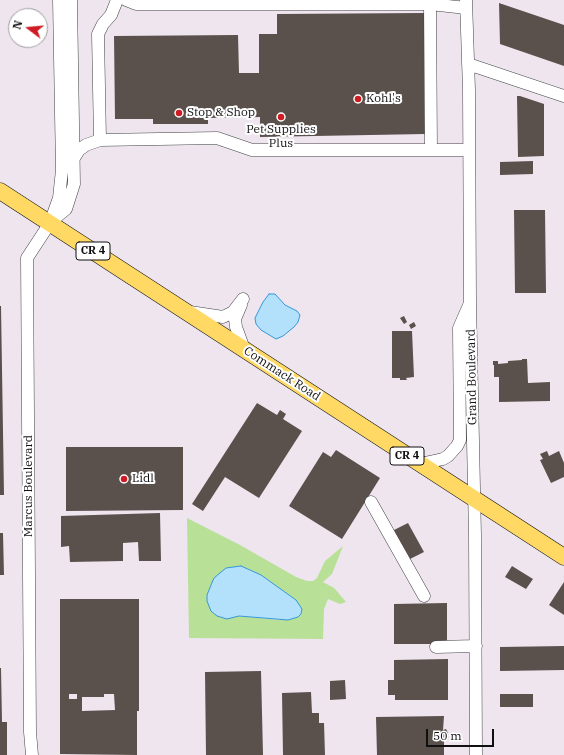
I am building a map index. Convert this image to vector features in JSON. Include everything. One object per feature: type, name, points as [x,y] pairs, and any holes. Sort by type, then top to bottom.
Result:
[{"type":"main road","name":"Commack Road","points":[[0,191],[564,557]]},
{"type":"street","points":[[50,223],[59,198],[62,170],[59,0]]},
{"type":"street","points":[[50,223],[66,209],[74,184],[71,0]]},
{"type":"street","points":[[100,140],[98,34],[103,24],[111,15],[117,0]]},
{"type":"street","points":[[126,0],[136,4],[466,4]]},
{"type":"street","points":[[430,4],[431,150]]},
{"type":"street","name":"Grand Boulevard","points":[[466,4],[470,302],[475,500],[476,755]]},
{"type":"street","points":[[468,64],[564,96]]},
{"type":"street","points":[[74,158],[79,150],[86,145],[100,140],[217,138],[252,150],[469,150]]},
{"type":"street","name":"Marcus Boulevard","points":[[32,755],[30,732],[28,258],[50,223]]},
{"type":"street","points":[[187,312],[223,317],[233,312],[243,299],[235,319],[236,327],[244,349]]},
{"type":"street","points":[[420,464],[443,459],[448,456],[460,440],[458,328],[470,302]]},
{"type":"street","points":[[371,502],[424,596]]},
{"type":"street","points":[[436,647],[476,646]]},
{"type":"shaded area","points":[[0,0],[564,0],[564,755],[0,755]]},
{"type":"green space","points":[[187,518],[240,545],[296,577],[307,581],[313,581],[317,578],[325,561],[343,546],[332,574],[323,582],[334,588],[346,602],[340,604],[328,599],[324,609],[323,639],[189,638]],"holes":[[[241,566],[261,575],[296,600],[279,620],[239,616],[207,595],[214,578],[226,568]]]},
{"type":"water","points":[[269,294],[275,294],[285,305],[297,311],[300,315],[298,322],[294,327],[283,336],[276,339],[261,330],[256,324],[255,318]]},
{"type":"water","points":[[241,566],[261,575],[296,600],[302,609],[301,614],[298,617],[288,620],[239,616],[227,619],[217,616],[211,611],[207,601],[207,595],[214,578],[226,568]]},
{"type":"building","points":[[499,3],[564,25],[564,66],[500,44]]},
{"type":"building","points":[[424,13],[425,134],[260,137],[260,117],[208,118],[208,124],[153,124],[153,119],[115,119],[114,36],[238,35],[239,73],[259,73],[259,34],[277,34],[277,14]]},
{"type":"building","points":[[517,96],[544,104],[544,156],[518,157]]},
{"type":"building","points":[[533,161],[533,174],[500,175],[500,162]]},
{"type":"building","points":[[514,210],[545,210],[546,293],[515,293]]},
{"type":"building","points":[[1,306],[4,495],[0,495]]},
{"type":"building","points":[[404,316],[407,322],[404,324],[400,318]]},
{"type":"building","points":[[414,322],[416,326],[411,329],[409,325]]},
{"type":"building","points":[[392,331],[412,331],[414,377],[406,378],[407,380],[392,378]]},
{"type":"building","points":[[527,359],[528,383],[550,382],[550,401],[499,402],[499,377],[494,377],[493,361],[498,361],[498,364]]},
{"type":"building","points":[[257,403],[277,415],[280,410],[286,414],[283,419],[302,431],[259,498],[225,477],[203,511],[192,504]]},
{"type":"building","name":"Lidl","points":[[66,447],[183,447],[183,510],[66,511]]},
{"type":"building","points":[[336,450],[380,478],[342,539],[289,506],[323,452],[331,457]]},
{"type":"building","points":[[547,451],[549,456],[559,451],[564,463],[564,477],[551,483],[540,460],[543,459],[540,454]]},
{"type":"building","points":[[160,513],[161,561],[139,561],[138,542],[123,543],[123,561],[70,562],[69,546],[61,547],[61,516]]},
{"type":"building","points":[[408,523],[424,552],[408,560],[392,531]]},
{"type":"building","points":[[0,533],[3,533],[4,575],[0,575]]},
{"type":"building","points":[[512,566],[533,579],[526,589],[505,577]]},
{"type":"building","points":[[564,582],[564,615],[549,605]]},
{"type":"building","points":[[60,599],[139,599],[139,711],[137,711],[137,755],[60,754]],"holes":[[[69,694],[77,694],[77,699],[69,699]],[[104,694],[114,694],[115,710],[82,711],[82,697],[104,697]]]},
{"type":"building","points":[[447,603],[447,644],[394,644],[394,604]]},
{"type":"building","points":[[564,646],[564,670],[500,671],[500,647]]},
{"type":"building","points":[[448,659],[448,700],[395,700],[395,695],[388,695],[388,680],[394,680],[394,660]]},
{"type":"building","points":[[0,668],[2,722],[7,722],[7,755],[0,755]]},
{"type":"building","points":[[261,671],[263,755],[206,755],[205,672]]},
{"type":"building","points":[[345,680],[346,699],[330,700],[330,681]]},
{"type":"building","points":[[311,692],[312,713],[319,713],[319,723],[324,723],[325,755],[283,755],[282,693]]},
{"type":"building","points":[[500,694],[533,694],[533,707],[500,707]]},
{"type":"building","points":[[444,716],[443,730],[446,729],[448,736],[444,738],[444,755],[377,755],[376,717]]},
{"type":"place","name":"Kohl's","points":[[358,99]]},
{"type":"place","name":"Stop & Shop","points":[[179,113]]},
{"type":"place","name":"Pet Supplies Plus","points":[[281,117]]},
{"type":"place","name":"Lidl","points":[[124,479]]}]
